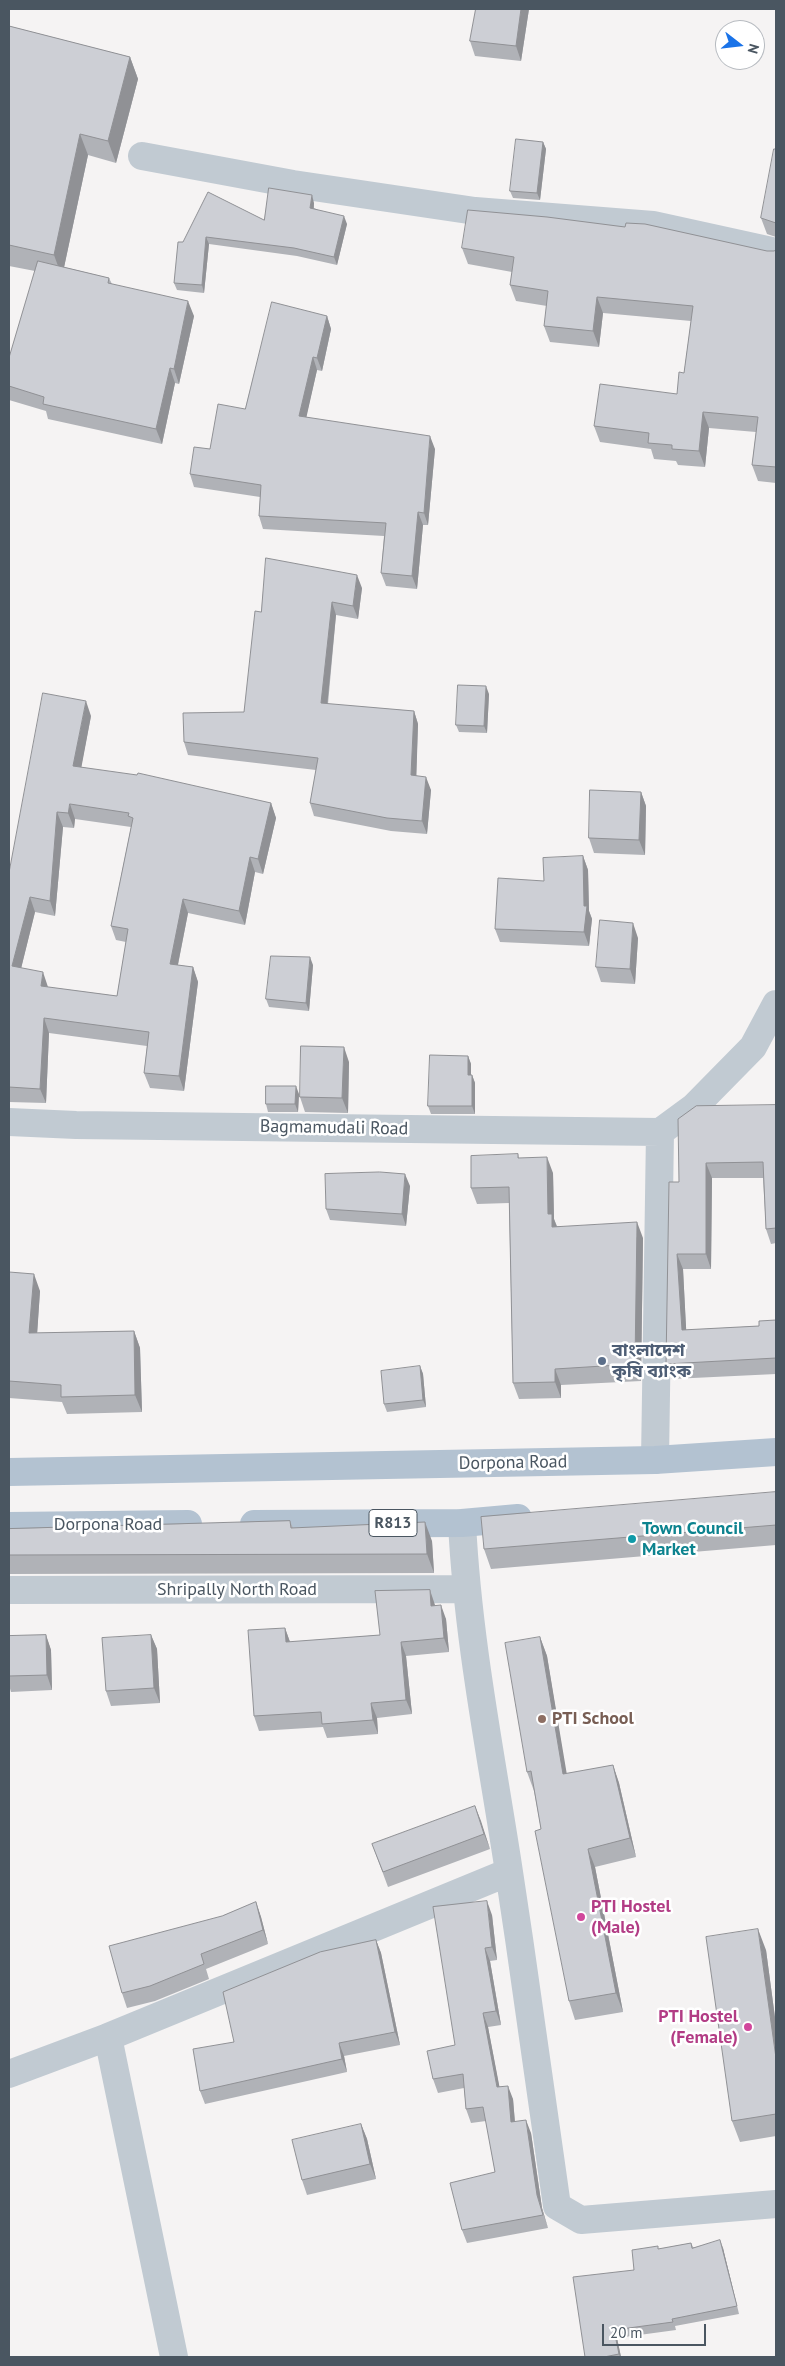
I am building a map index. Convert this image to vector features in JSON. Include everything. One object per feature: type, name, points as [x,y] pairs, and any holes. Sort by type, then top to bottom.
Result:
[{"type":"main road","name":"Dorpona Road","points":[[9,1472],[655,1460],[776,1452]]},
{"type":"main road","name":"Dorpona Road","points":[[9,1526],[462,1523],[540,1517]]},
{"type":"street","points":[[142,156],[293,184],[475,211],[653,225],[776,252]]},
{"type":"street","points":[[655,1460],[660,1132],[694,1107],[753,1047],[776,1004]]},
{"type":"street","name":"Bagmamudali Road","points":[[9,1122],[76,1125],[660,1132]]},
{"type":"street","points":[[462,1523],[465,1589],[474,1664],[509,1872],[557,2206],[581,2220],[776,2204]]},
{"type":"street","name":"Shripally North Road","points":[[9,1590],[465,1589]]},
{"type":"street","points":[[9,2074],[108,2038],[509,1872]]},
{"type":"street","points":[[108,2038],[174,2357]]},
{"type":"building","points":[[476,9],[521,9],[516,46],[470,41]]},
{"type":"building","points":[[9,26],[130,57],[108,141],[80,134],[54,255],[9,245]]},
{"type":"building","points":[[516,139],[543,142],[537,193],[510,191]]},
{"type":"building","points":[[774,149],[776,149],[776,223],[761,218]]},
{"type":"building","points":[[269,188],[312,195],[310,208],[344,216],[334,257],[294,248],[206,237],[202,285],[174,283],[178,242],[183,242],[208,192],[264,220]]},
{"type":"building","points":[[468,210],[547,217],[625,227],[626,223],[645,224],[767,251],[776,250],[776,467],[752,465],[758,417],[703,412],[699,451],[672,449],[672,445],[648,443],[649,433],[594,426],[600,384],[677,394],[679,372],[684,373],[693,306],[597,297],[593,331],[544,326],[548,291],[510,285],[514,257],[462,248]]},
{"type":"building","points":[[38,261],[109,278],[108,283],[188,301],[174,369],[170,368],[156,429],[43,404],[44,397],[9,386],[9,358]]},
{"type":"building","points":[[272,302],[327,316],[317,358],[313,357],[299,416],[430,436],[424,513],[418,512],[412,576],[381,573],[386,523],[259,516],[261,485],[190,474],[194,447],[210,449],[218,404],[245,409]]},
{"type":"building","points":[[266,558],[357,575],[353,606],[332,602],[321,703],[414,711],[411,775],[426,777],[422,821],[387,818],[310,803],[318,758],[184,742],[183,713],[244,712],[255,611],[261,612]]},
{"type":"building","points":[[458,685],[486,686],[484,726],[456,725]]},
{"type":"building","points":[[43,693],[86,701],[73,766],[137,775],[138,773],[271,803],[258,859],[250,857],[239,911],[183,899],[170,964],[193,967],[179,1076],[144,1073],[149,1032],[44,1018],[40,1089],[9,1087],[9,873]],"holes":[[[70,804],[129,813],[128,816],[133,818],[111,926],[128,929],[117,996],[41,986],[43,972],[12,966],[30,897],[50,901],[57,812],[68,813]]]},
{"type":"building","points":[[590,790],[641,792],[639,840],[589,838]]},
{"type":"building","points":[[583,856],[584,906],[587,906],[584,932],[495,929],[498,878],[544,881],[543,858]]},
{"type":"building","points":[[600,920],[633,923],[630,969],[596,967]]},
{"type":"building","points":[[271,956],[310,957],[306,1003],[266,999]]},
{"type":"building","points":[[301,1046],[344,1047],[342,1098],[300,1097]]},
{"type":"building","points":[[430,1055],[468,1056],[468,1075],[472,1075],[472,1106],[428,1106]]},
{"type":"building","points":[[266,1086],[296,1086],[295,1104],[266,1104]]},
{"type":"building","points":[[776,1105],[776,1228],[766,1229],[763,1162],[706,1163],[706,1254],[677,1254],[682,1330],[759,1326],[759,1321],[776,1320],[776,1358],[666,1364],[669,1182],[679,1182],[678,1119],[696,1106]]},
{"type":"building","points":[[518,1154],[518,1158],[547,1157],[548,1214],[552,1214],[552,1227],[637,1222],[635,1364],[555,1369],[555,1382],[513,1383],[509,1187],[471,1188],[471,1156]]},
{"type":"building","points":[[380,1172],[405,1174],[402,1214],[326,1209],[325,1174]]},
{"type":"building","points":[[9,1272],[34,1274],[29,1333],[134,1331],[135,1395],[61,1397],[61,1385],[9,1381]]},
{"type":"building","points":[[420,1366],[423,1400],[384,1404],[381,1371]]},
{"type":"building","points":[[776,1492],[776,1525],[484,1549],[481,1517]]},
{"type":"building","points":[[290,1521],[291,1528],[425,1522],[427,1554],[9,1555],[9,1529]]},
{"type":"building","points":[[430,1590],[431,1606],[441,1605],[444,1638],[401,1642],[406,1700],[371,1703],[373,1720],[322,1724],[321,1712],[254,1716],[248,1630],[285,1628],[286,1642],[380,1635],[375,1591]]},
{"type":"building","points":[[46,1635],[47,1675],[9,1676],[9,1636]]},
{"type":"building","points":[[151,1635],[154,1688],[106,1691],[102,1638]]},
{"type":"building","points":[[540,1637],[563,1774],[613,1765],[630,1838],[588,1849],[616,1993],[569,2001],[535,1831],[541,1829],[531,1771],[527,1772],[505,1643]]},
{"type":"building","points":[[475,1806],[484,1834],[383,1872],[372,1844]]},
{"type":"building","points":[[487,1901],[492,1947],[485,1948],[496,2011],[483,2013],[497,2087],[508,2086],[511,2122],[526,2120],[537,2195],[543,2215],[462,2230],[450,2183],[495,2172],[483,2107],[466,2109],[463,2074],[433,2079],[427,2051],[455,2045],[433,1907]]},
{"type":"building","points":[[256,1902],[263,1930],[201,1954],[204,1964],[150,1986],[122,1993],[109,1946],[222,1916]]},
{"type":"building","points":[[758,1929],[776,2058],[776,2114],[732,2121],[706,1937]]},
{"type":"building","points":[[376,1940],[395,2032],[339,2043],[342,2059],[200,2091],[193,2049],[234,2042],[223,1992],[320,1952]]},
{"type":"building","points":[[361,2124],[370,2164],[302,2180],[292,2140]]},
{"type":"building","points":[[720,2240],[737,2306],[672,2319],[673,2322],[614,2330],[619,2354],[604,2357],[585,2357],[573,2277],[634,2270],[632,2250],[658,2246],[658,2249],[691,2243],[692,2248]]},
{"type":"place","name":"বাংলাদেশ কৃষি ব্যাংক","points":[[602,1361]]},
{"type":"place","name":"Town Council Market","points":[[632,1539]]},
{"type":"place","name":"PTI School","points":[[542,1719]]},
{"type":"place","name":"PTI Hostel (Male)","points":[[581,1917]]},
{"type":"place","name":"PTI Hostel (Female)","points":[[748,2027]]}]
